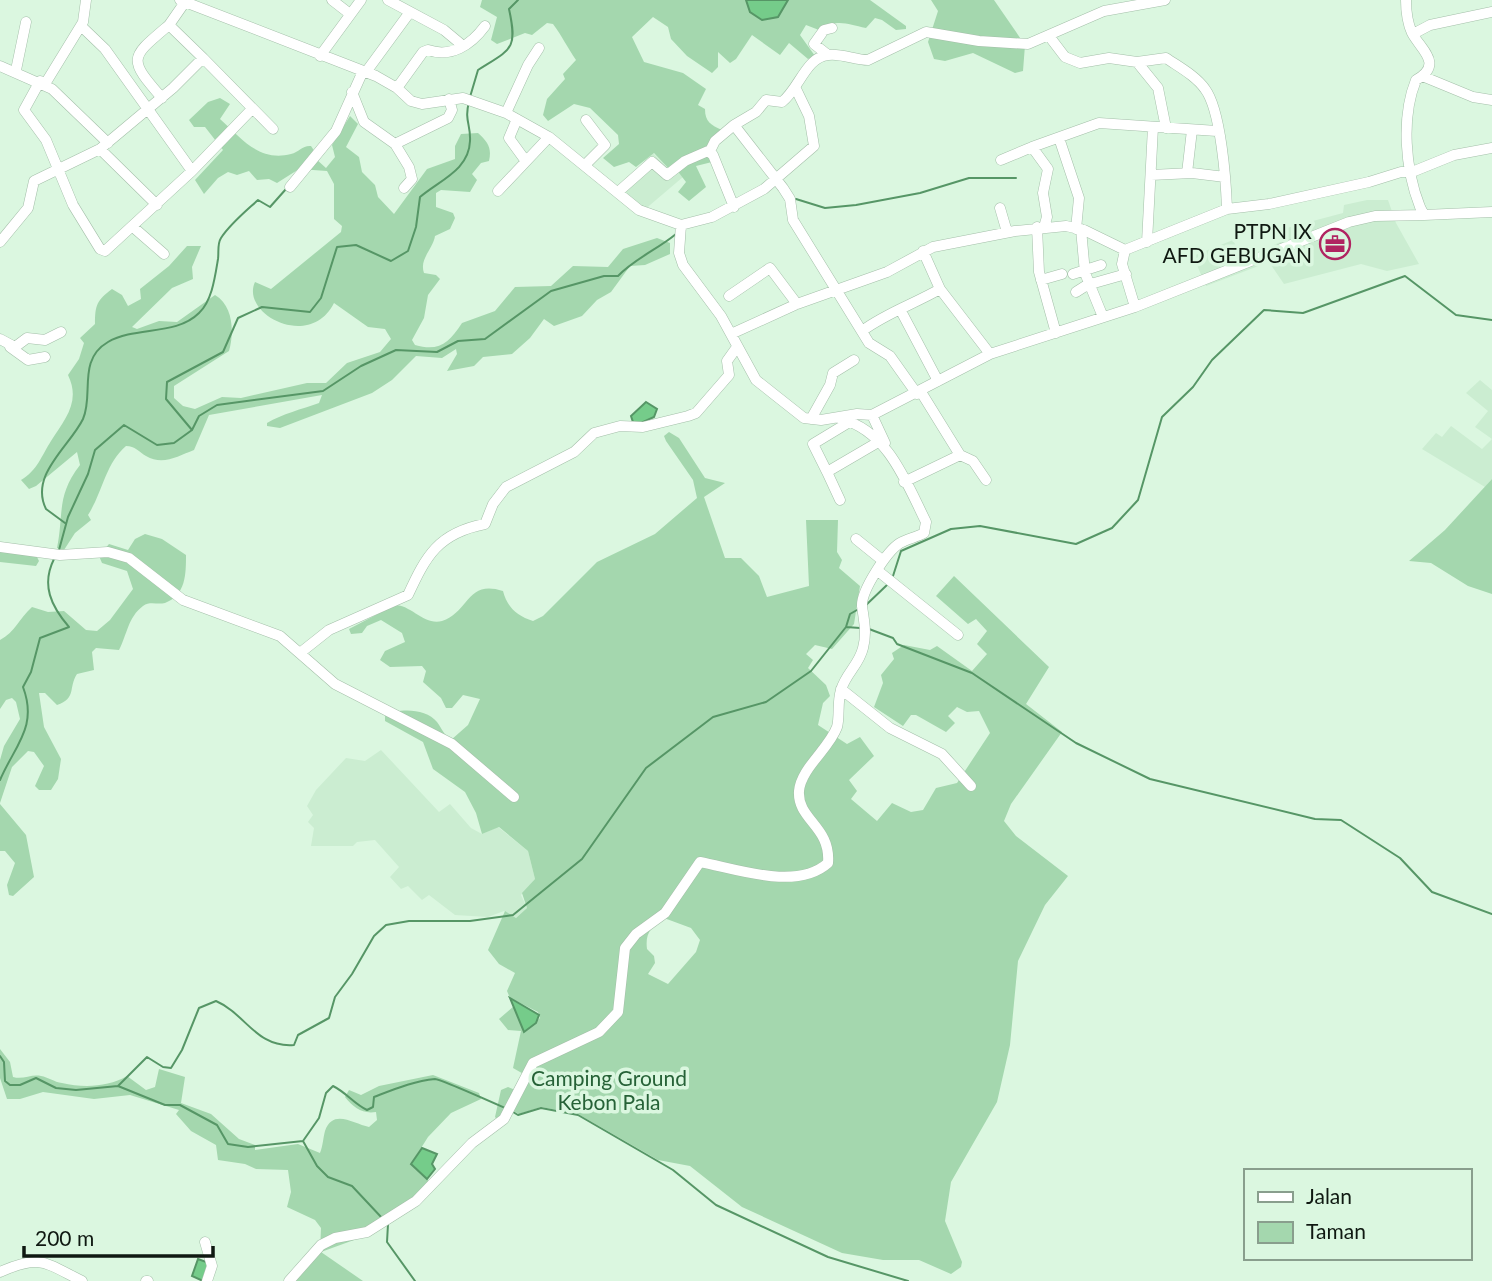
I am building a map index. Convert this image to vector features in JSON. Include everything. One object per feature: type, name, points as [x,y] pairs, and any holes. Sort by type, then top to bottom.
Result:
[{"type":"street","points":[[86,0],[81,26],[24,110],[46,140],[74,205],[102,250],[157,205],[252,109]]},
{"type":"street","points":[[332,0],[349,14]]},
{"type":"street","points":[[320,55],[361,0]]},
{"type":"street","points":[[388,0],[444,30],[461,45]]},
{"type":"street","points":[[618,192],[652,162],[667,175],[685,161],[710,151],[715,141],[734,125],[757,112],[764,101],[782,102],[797,92],[809,63],[828,55],[868,60],[926,32],[1013,44],[1032,44],[1104,11],[1165,0]]},
{"type":"street","points":[[1406,0],[1407,19],[1413,34],[1429,57],[1422,76],[1416,80],[1408,103],[1406,138],[1424,215]]},
{"type":"street","points":[[162,98],[139,70],[136,58],[139,51],[169,25],[188,2],[365,72],[397,88],[411,101],[422,104],[463,98],[506,113],[549,137],[643,213],[682,227],[712,218],[776,180],[816,144],[797,92]]},
{"type":"street","points":[[290,187],[336,131],[352,92],[410,12]]},
{"type":"street","points":[[1413,34],[1430,25],[1492,12]]},
{"type":"street","points":[[16,70],[26,22]]},
{"type":"street","points":[[169,25],[273,129]]},
{"type":"street","points":[[81,26],[105,49],[192,171]]},
{"type":"street","points":[[397,88],[423,52],[428,50],[443,54],[473,40],[485,26]]},
{"type":"street","points":[[828,55],[814,44],[824,30],[832,28]]},
{"type":"street","points":[[1049,36],[1065,57],[1074,61],[1118,58],[1137,62],[1166,58],[1194,77],[1212,100],[1225,177],[1227,209]]},
{"type":"street","points":[[506,113],[527,65],[539,48]]},
{"type":"street","points":[[0,242],[28,208],[34,181],[104,146],[162,98],[203,58]]},
{"type":"street","points":[[1137,62],[1158,88],[1166,128]]},
{"type":"street","points":[[0,65],[43,83],[157,205]]},
{"type":"street","points":[[1422,76],[1473,97],[1492,100]]},
{"type":"street","points":[[352,92],[364,122],[394,144],[412,174],[404,188]]},
{"type":"street","points":[[394,144],[448,118],[452,110],[449,99]]},
{"type":"street","points":[[517,119],[509,138],[525,160]]},
{"type":"street","points":[[585,165],[605,145],[586,120]]},
{"type":"street","points":[[1001,160],[1099,123],[1217,131]]},
{"type":"street","points":[[734,125],[790,199],[793,220],[873,348],[890,356],[919,393],[960,455],[973,461],[986,480]]},
{"type":"street","points":[[1147,242],[1153,127]]},
{"type":"street","points":[[1187,173],[1192,130]]},
{"type":"street","points":[[498,191],[549,137]]},
{"type":"street","points":[[1059,138],[1079,198],[1079,229],[1085,269],[1102,317]]},
{"type":"street","points":[[1032,147],[1048,169],[1043,193],[1047,217],[1036,244],[1041,280],[1056,333]]},
{"type":"street","points":[[731,334],[797,304],[887,272],[923,251],[1041,227],[1079,229],[1125,250],[1227,209],[1269,204],[1383,179],[1401,172],[1412,172],[1454,155],[1492,148]]},
{"type":"street","points":[[710,151],[734,206]]},
{"type":"street","points":[[1151,175],[1187,173],[1225,177]]},
{"type":"street","points":[[1000,208],[1007,232]]},
{"type":"street","points":[[840,500],[813,444],[857,414],[872,415],[990,354],[1135,307],[1349,222],[1375,216],[1492,212]]},
{"type":"street","points":[[133,227],[164,254]]},
{"type":"street","points":[[682,227],[679,253],[683,265],[731,334],[751,374],[763,388],[793,412],[811,419],[846,420],[883,444]]},
{"type":"street","points":[[1125,250],[1122,264],[1135,307]]},
{"type":"street","points":[[923,251],[940,289],[990,354]]},
{"type":"street","points":[[1041,280],[1101,265]]},
{"type":"street","points":[[729,296],[770,268],[797,304]]},
{"type":"street","points":[[1076,292],[1126,274]]},
{"type":"street","points":[[862,331],[880,317],[901,311],[940,289]]},
{"type":"street","points":[[901,311],[938,382]]},
{"type":"street","points":[[10,347],[27,338],[45,340],[61,332]]},
{"type":"street","points":[[0,339],[28,360],[45,357]]},
{"type":"street","points":[[300,653],[329,631],[408,595],[422,563],[430,553],[462,529],[485,524],[493,504],[506,487],[574,452],[594,433],[620,426],[643,427],[696,413],[729,375],[727,361],[737,347]]},
{"type":"street","points":[[811,419],[830,385],[832,373],[854,360]]},
{"type":"street","points":[[289,1281],[321,1245],[378,1226],[416,1201],[472,1143],[504,1119],[533,1063],[599,1032],[618,1012],[625,948],[636,934],[665,913],[700,862],[785,876],[819,871],[828,863],[829,849],[825,837],[799,802],[799,788],[837,726],[841,689],[846,676],[859,662],[866,629],[863,609],[866,588],[886,572],[899,544],[925,533],[926,522],[883,444],[872,415]]},
{"type":"street","points":[[827,472],[883,444]]},
{"type":"street","points":[[904,482],[960,455]]},
{"type":"street","points":[[856,539],[886,572],[958,635]]},
{"type":"street","points":[[0,547],[55,554],[108,552],[129,558],[184,600],[267,629],[335,684],[452,744],[514,797]]},
{"type":"street","points":[[841,689],[890,728],[942,754],[971,786]]},
{"type":"street","points":[[205,1242],[212,1266],[207,1281]]},
{"type":"street","points":[[0,1272],[32,1260],[82,1281]]},
{"type":"shaded area","points":[[746,0],[788,0],[778,17],[762,20],[750,12]]},
{"type":"shaded area","points":[[653,153],[670,170],[676,169],[683,177],[643,211],[617,188]]},
{"type":"shaded area","points":[[1367,200],[1388,200],[1396,223],[1419,264],[1387,271],[1361,264],[1284,284],[1269,262],[1206,286],[1193,256],[1233,240],[1242,258],[1283,241],[1279,230],[1343,213],[1344,205]]},
{"type":"shaded area","points":[[1480,380],[1492,390],[1492,439],[1475,427],[1488,411],[1466,393]]},
{"type":"shaded area","points":[[646,402],[657,409],[654,417],[641,423],[633,422],[631,416]]},
{"type":"shaded area","points":[[1451,426],[1482,449],[1492,439],[1492,479],[1485,487],[1422,449],[1436,433],[1442,437]]},
{"type":"shaded area","points":[[381,750],[439,812],[450,804],[471,828],[482,834],[498,827],[528,851],[535,879],[521,895],[527,908],[516,918],[504,911],[488,917],[455,915],[429,895],[422,900],[408,886],[401,889],[390,877],[399,867],[375,840],[357,842],[353,846],[311,846],[314,828],[308,822],[313,815],[307,806],[316,790],[346,758],[365,761]]},
{"type":"shaded area","points":[[510,998],[539,1015],[536,1023],[524,1032]]},
{"type":"shaded area","points":[[422,1148],[437,1154],[432,1164],[435,1169],[427,1179],[411,1164]]},
{"type":"shaded area","points":[[198,1259],[209,1263],[203,1281],[192,1276]]},
{"type":"green space","points":[[482,0],[746,0],[750,12],[778,17],[788,0],[870,0],[906,26],[906,29],[896,30],[875,18],[866,28],[837,23],[819,30],[806,25],[800,35],[815,56],[808,59],[789,43],[780,55],[752,35],[736,59],[730,63],[718,52],[718,67],[712,73],[687,56],[671,39],[668,27],[653,17],[632,37],[644,62],[683,73],[706,89],[698,105],[705,109],[709,122],[722,130],[704,149],[712,162],[696,166],[706,187],[689,201],[678,192],[686,182],[676,169],[670,170],[654,153],[636,167],[629,162],[614,167],[603,158],[619,144],[618,135],[590,108],[574,104],[548,121],[543,115],[547,99],[565,79],[563,74],[576,60],[553,24],[547,23],[532,35],[525,33],[497,44],[491,40],[497,17],[480,7]]},
{"type":"green space","points":[[931,0],[994,0],[1025,45],[1023,71],[1015,73],[973,53],[945,61],[934,59],[928,42],[938,11]]},
{"type":"green space","points":[[220,98],[230,104],[220,119],[252,147],[260,152],[280,156],[311,146],[317,155],[316,159],[326,168],[335,157],[332,145],[350,116],[358,124],[346,147],[359,157],[362,172],[375,185],[378,197],[394,214],[427,169],[455,159],[455,146],[461,134],[478,133],[484,139],[489,149],[489,161],[481,163],[472,174],[477,180],[470,192],[441,190],[436,193],[436,207],[453,213],[455,218],[450,229],[435,236],[423,263],[424,273],[436,275],[440,279],[428,295],[424,318],[412,340],[415,345],[431,347],[443,344],[462,323],[495,311],[515,287],[551,286],[573,266],[608,267],[623,249],[657,238],[670,243],[670,254],[645,265],[630,266],[611,292],[597,300],[582,316],[554,326],[544,319],[530,338],[512,354],[483,357],[474,366],[447,371],[457,354],[456,349],[442,358],[416,356],[392,380],[372,393],[280,428],[267,426],[267,423],[319,403],[322,395],[209,415],[194,450],[170,459],[152,459],[126,446],[113,461],[88,515],[91,520],[75,533],[64,550],[57,548],[64,496],[80,465],[77,452],[36,486],[29,489],[21,480],[35,467],[70,410],[73,394],[68,375],[79,359],[84,343],[80,338],[95,324],[98,304],[112,289],[122,295],[128,306],[141,299],[140,289],[169,266],[187,246],[201,246],[192,267],[193,279],[172,288],[132,327],[137,329],[159,321],[177,322],[215,295],[226,306],[231,321],[229,351],[174,386],[174,398],[183,406],[195,409],[222,397],[241,398],[307,383],[326,383],[347,363],[380,352],[391,339],[385,329],[368,327],[334,303],[323,317],[309,324],[295,326],[267,315],[258,306],[253,294],[255,282],[271,289],[341,232],[342,226],[334,219],[334,184],[327,171],[299,169],[277,183],[269,179],[257,180],[249,171],[237,175],[228,172],[218,178],[204,194],[195,180],[223,150],[205,127],[194,127],[189,120],[208,102]]},
{"type":"green space","name":"Camping Ground Kebon Pala","points":[[669,432],[679,438],[705,478],[725,483],[704,497],[725,558],[741,558],[759,576],[767,597],[809,586],[806,520],[838,520],[837,552],[842,560],[839,568],[860,586],[854,624],[832,649],[815,645],[806,654],[813,660],[808,668],[826,685],[830,696],[823,703],[818,725],[847,744],[860,737],[874,756],[849,780],[857,791],[851,799],[877,821],[892,803],[911,812],[923,810],[936,788],[957,783],[990,733],[979,711],[967,712],[957,707],[948,716],[955,723],[946,732],[916,715],[911,715],[903,726],[874,707],[883,683],[881,675],[894,659],[892,653],[904,645],[930,650],[937,646],[972,671],[987,654],[977,644],[987,631],[976,619],[968,624],[936,596],[954,576],[1049,667],[1026,704],[1062,732],[1011,804],[1004,821],[1016,836],[1068,876],[1045,905],[1018,961],[1010,1045],[997,1102],[951,1182],[945,1221],[962,1262],[961,1267],[951,1274],[919,1260],[883,1260],[842,1253],[742,1207],[690,1166],[658,1160],[578,1114],[541,1107],[519,1114],[511,1110],[501,1124],[495,1117],[501,1090],[508,1087],[520,1092],[527,1076],[513,1068],[521,1031],[508,1030],[499,1019],[514,1006],[524,1032],[540,1018],[538,1012],[510,998],[507,991],[515,973],[499,964],[488,950],[505,911],[516,918],[527,908],[522,893],[535,879],[528,851],[499,827],[482,834],[476,813],[465,792],[433,769],[423,742],[385,721],[385,715],[405,710],[426,714],[437,722],[451,740],[468,725],[480,699],[463,695],[452,708],[446,708],[441,698],[423,682],[426,671],[422,666],[390,667],[380,660],[385,651],[405,642],[402,633],[381,620],[367,626],[362,633],[351,634],[349,629],[395,605],[407,608],[430,621],[442,621],[451,617],[475,593],[491,588],[503,591],[513,610],[522,616],[533,621],[543,616],[597,562],[655,534],[697,498],[693,480],[664,436]],"holes":[[[664,918],[691,928],[700,940],[696,952],[668,984],[648,974],[655,963],[654,956],[647,949],[647,939],[652,928]]]},
{"type":"green space","points":[[1492,479],[1492,594],[1468,586],[1431,563],[1409,561],[1445,530]]},
{"type":"green space","points":[[145,534],[162,539],[186,555],[181,589],[165,603],[148,604],[138,610],[119,650],[96,648],[92,652],[94,670],[77,674],[70,696],[63,702],[57,705],[45,693],[39,693],[44,727],[61,759],[58,779],[51,790],[39,790],[35,786],[44,766],[34,752],[28,751],[12,767],[0,803],[0,760],[4,746],[20,719],[16,702],[12,698],[6,700],[0,709],[0,640],[32,607],[48,612],[64,611],[86,630],[97,631],[110,620],[133,589],[127,571],[102,563],[99,556],[109,544],[128,550],[135,539]]},
{"type":"green space","points":[[0,544],[36,555],[39,561],[36,566],[0,562]]},
{"type":"green space","points":[[0,804],[26,835],[34,877],[13,896],[9,895],[7,885],[15,863],[5,851],[0,851]]},
{"type":"green space","points":[[0,1049],[10,1062],[13,1077],[17,1078],[41,1076],[70,1085],[87,1086],[112,1082],[127,1076],[146,1090],[155,1087],[159,1069],[185,1077],[181,1103],[211,1114],[239,1139],[255,1145],[255,1150],[298,1144],[320,1153],[325,1131],[333,1120],[344,1119],[369,1127],[377,1120],[376,1112],[362,1111],[355,1107],[345,1097],[349,1090],[361,1095],[379,1086],[433,1075],[479,1093],[481,1099],[451,1113],[428,1137],[411,1164],[427,1179],[432,1189],[365,1236],[321,1252],[363,1281],[295,1281],[320,1252],[321,1228],[315,1220],[287,1207],[291,1192],[288,1170],[256,1169],[245,1164],[218,1160],[216,1145],[191,1131],[176,1114],[179,1110],[130,1095],[94,1099],[43,1092],[20,1099],[7,1099],[0,1078]]},
{"type":"waterway","points":[[470,97],[478,70],[505,52],[512,41],[509,9],[518,0]]},
{"type":"waterway","points":[[59,550],[68,517],[88,474],[95,450],[124,425],[157,445],[174,443],[192,430],[166,399],[167,382],[223,352],[238,318],[262,307],[310,312],[321,298],[337,247],[356,245],[391,261],[408,251],[416,227],[420,197],[452,174],[465,160],[470,141],[467,113],[469,102]]},
{"type":"waterway","points":[[796,199],[825,208],[920,193],[969,178],[1016,178]]},
{"type":"waterway","points":[[65,523],[46,509],[42,496],[43,484],[53,461],[83,419],[89,368],[98,349],[119,337],[179,325],[199,313],[212,288],[221,238],[258,200],[270,207],[286,189]]},
{"type":"waterway","points":[[192,430],[199,416],[217,405],[323,391],[361,366],[396,350],[437,352],[458,341],[485,339],[551,291],[604,276],[618,276],[676,234]]},
{"type":"waterway","points":[[893,576],[901,551],[951,529],[980,526],[1076,544],[1112,528],[1138,500],[1162,417],[1193,387],[1212,360],[1264,310],[1303,313],[1405,276],[1456,315],[1492,320]]},
{"type":"waterway","points":[[0,780],[26,725],[28,713],[23,687],[31,672],[40,638],[69,627],[57,611],[48,586],[54,559]]},
{"type":"waterway","points":[[865,606],[888,584]]},
{"type":"waterway","points":[[846,627],[850,614],[857,610]]},
{"type":"waterway","points":[[118,1086],[147,1057],[163,1067],[171,1068],[182,1050],[199,1008],[216,1001],[261,1036],[281,1045],[294,1045],[298,1035],[329,1018],[335,997],[374,936],[386,925],[409,921],[470,921],[513,915],[582,859],[646,768],[713,717],[766,702],[811,671],[846,627],[860,628]]},
{"type":"waterway","points":[[869,629],[893,638],[897,644],[972,673],[1076,743],[1150,779],[1315,819],[1341,820],[1400,858],[1432,892],[1492,914]]},
{"type":"waterway","points":[[0,1056],[4,1062],[5,1081],[10,1085],[20,1085],[36,1078],[56,1088],[76,1090],[118,1086],[165,1105],[180,1105],[217,1125],[228,1144],[248,1147],[303,1141],[317,1166],[328,1177],[352,1186],[382,1218]]},
{"type":"waterway","points":[[303,1141],[319,1118],[326,1093],[333,1086],[367,1110],[373,1107],[374,1097],[412,1083],[435,1079],[505,1108]]},
{"type":"waterway","points":[[513,1112],[518,1115],[541,1108],[578,1115],[673,1170],[716,1205],[828,1257],[908,1281]]},
{"type":"waterway","points":[[388,1224],[387,1242],[415,1281]]},
{"type":"place","name":"PTPN IX AFD GEBUGAN","points":[[1335,244]]}]
